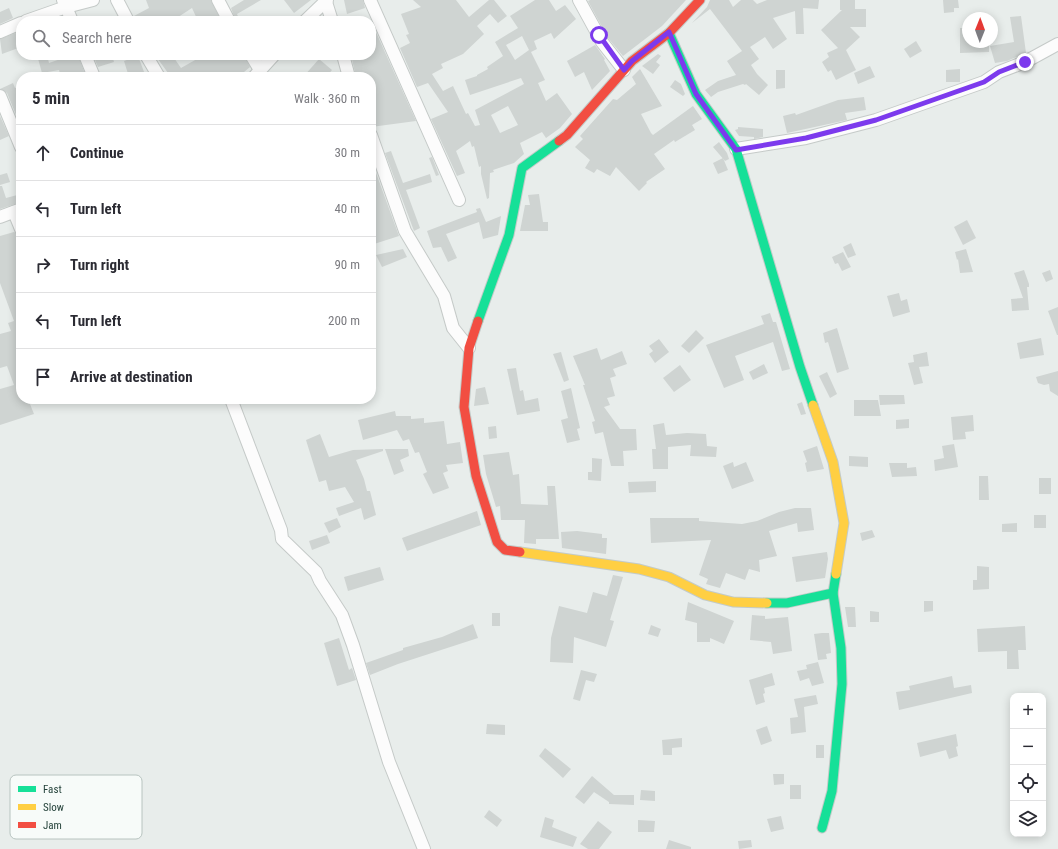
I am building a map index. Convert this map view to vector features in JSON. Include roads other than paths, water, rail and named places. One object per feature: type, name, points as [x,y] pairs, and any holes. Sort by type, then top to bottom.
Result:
[{"type":"street","points":[[37,16],[65,3],[93,0]]},
{"type":"street","points":[[117,0],[125,16]]},
{"type":"street","points":[[218,0],[226,16]]},
{"type":"street","points":[[370,0],[459,200]]},
{"type":"street","points":[[579,0],[602,42],[624,70]]},
{"type":"street","points":[[700,0],[669,32],[632,61],[567,135],[522,168],[509,235],[469,348],[464,407],[476,476],[497,542],[505,550],[639,569],[669,578],[705,595],[733,602],[787,603],[833,593]]},
{"type":"street","points":[[310,16],[326,1],[330,16]]},
{"type":"street","points":[[65,3],[70,16]]},
{"type":"street","points":[[0,32],[16,25]]},
{"type":"street","points":[[669,32],[696,94],[736,150],[800,367],[833,462],[844,523],[833,593],[841,648],[842,684],[832,791],[822,828]]},
{"type":"street","points":[[736,150],[806,138],[876,120],[984,82],[999,72],[1025,62],[1058,44]]},
{"type":"street","points":[[86,60],[88,72]]},
{"type":"street","points":[[149,60],[156,72]]},
{"type":"street","points":[[253,60],[256,72]]},
{"type":"street","points":[[259,72],[270,60]]},
{"type":"street","points":[[344,60],[347,72]]},
{"type":"street","points":[[0,96],[16,135]]},
{"type":"street","points":[[376,149],[405,231],[444,296],[453,328],[469,348]]},
{"type":"street","points":[[0,217],[16,211]]},
{"type":"street","points":[[233,404],[281,530],[282,539],[316,572],[320,582],[342,615],[354,645],[389,762],[424,849]]}]
